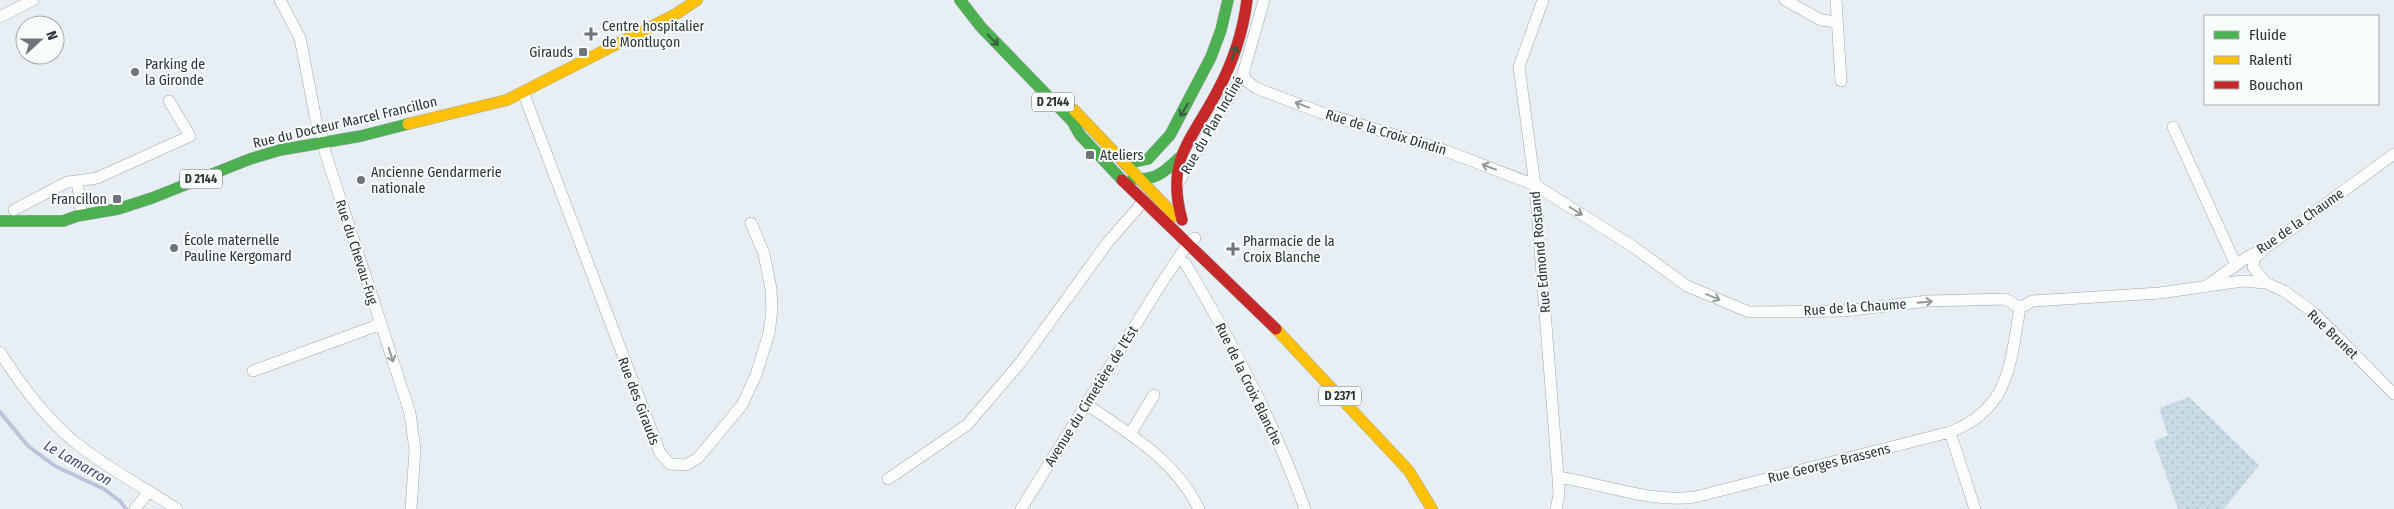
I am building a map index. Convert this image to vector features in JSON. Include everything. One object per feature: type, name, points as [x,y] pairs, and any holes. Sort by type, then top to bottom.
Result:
[{"type":"main road","name":"D 2144","points":[[523,92],[676,14],[697,0]]},
{"type":"main road","points":[[1144,202],[1169,137],[1208,68],[1224,22],[1228,0]]},
{"type":"main road","points":[[1149,187],[1178,158],[1229,67],[1247,0]]},
{"type":"main road","name":"D 2144","points":[[961,1],[981,27],[1129,178],[1149,187]]},
{"type":"main road","name":"D 2144","points":[[961,1],[988,20],[1149,187],[1184,226]]},
{"type":"main road","name":"Rue du Docteur Marcel Francillon","points":[[0,221],[63,221],[118,209],[152,198],[250,159],[324,142],[361,136],[507,100],[523,92]]},
{"type":"main road","name":"D 2144","points":[[1072,121],[1080,134],[1144,202]]},
{"type":"main road","points":[[1125,164],[1137,163],[1150,158],[1169,137]]},
{"type":"main road","points":[[1178,158],[1174,191],[1184,226]]},
{"type":"main road","name":"D 2371","points":[[1144,202],[1195,245],[1409,471],[1432,509]]},
{"type":"main road","name":"Rue du Docteur Marcel Francillon","points":[[0,209],[80,216]]},
{"type":"main road","name":"D 2371","points":[[1184,226],[1195,245]]},
{"type":"street","points":[[0,17],[33,0]]},
{"type":"street","name":"Rue du Chevau-Fug","points":[[280,0],[297,28],[316,120],[324,142],[324,152],[410,413],[414,434],[411,509]]},
{"type":"street","name":"Rue du Plan Incliné","points":[[1174,191],[1243,74],[1264,0]]},
{"type":"street","name":"Rue Edmond Rostand","points":[[1543,0],[1519,68],[1535,185],[1558,477],[1559,496],[1556,509]]},
{"type":"street","points":[[1785,0],[1821,20],[1837,22]]},
{"type":"street","points":[[1836,0],[1841,81]]},
{"type":"street","name":"Rue de la Croix Dindin","points":[[1243,74],[1247,81],[1256,88],[1319,112],[1444,150],[1535,185]]},
{"type":"street","name":"Rue des Girauds","points":[[523,92],[660,453],[670,464],[686,465],[698,458],[742,405],[756,375],[769,333],[772,310],[771,289],[764,254],[751,223]]},
{"type":"street","points":[[14,210],[67,182],[97,178],[190,136],[169,101]]},
{"type":"street","points":[[2173,127],[2236,265]]},
{"type":"street","name":"Rue de la Chaume","points":[[2206,286],[2236,265],[2264,249],[2394,154]]},
{"type":"street","points":[[77,181],[80,216]]},
{"type":"street","name":"Rue de la Chaume","points":[[1535,185],[1632,246],[1687,286],[1749,312],[1844,311],[1928,301],[2006,299],[2020,308],[2032,301],[2160,293],[2242,280],[2266,283]]},
{"type":"street","points":[[888,479],[967,425],[1020,363],[1108,242],[1144,202]]},
{"type":"street","points":[[1161,284],[1185,263],[1195,245]]},
{"type":"street","name":"Avenue du Cimetière de l'Est","points":[[1021,509],[1161,284],[1195,245]]},
{"type":"street","points":[[2264,249],[2254,258],[2254,267],[2266,283]]},
{"type":"street","name":"Rue de la Croix Blanche","points":[[1185,263],[1214,311],[1255,391],[1305,509]]},
{"type":"street","name":"Rue Brunet","points":[[2266,283],[2284,291],[2314,313],[2394,394]]},
{"type":"street","name":"Rue Georges Brassens","points":[[1558,477],[1676,500],[1695,497],[1950,432],[1970,425],[1998,397],[2009,368],[2020,308]]},
{"type":"street","points":[[253,371],[381,324]]},
{"type":"street","points":[[0,352],[22,386],[53,422],[81,447],[178,509]]},
{"type":"street","points":[[1130,434],[1154,395]]},
{"type":"street","points":[[1086,404],[1155,452],[1177,473],[1199,509]]},
{"type":"street","points":[[1950,432],[1975,509]]},
{"type":"street","points":[[136,508],[149,491]]},
{"type":"shaded area","points":[[2189,397],[2259,465],[2224,509],[2178,509],[2154,441],[2168,435],[2159,408]]},
{"type":"waterway","name":"Le Lamarron","points":[[0,412],[28,446],[55,466],[104,489],[120,501],[126,509]]},
{"type":"traffic: fast","points":[[960,0],[981,27],[1072,121],[1080,135],[1122,180]]},
{"type":"traffic: fast","points":[[1125,164],[1148,159],[1170,135],[1211,57],[1221,30],[1228,0]]},
{"type":"traffic: fast","points":[[0,221],[63,221],[77,216],[118,209],[152,198],[250,159],[280,150],[361,136],[408,124]]},
{"type":"traffic: fast","points":[[1133,178],[1147,179],[1158,175],[1179,158]]},
{"type":"traffic: slow","points":[[408,124],[507,100],[676,14],[697,0]]},
{"type":"traffic: slow","points":[[1074,110],[1175,216]]},
{"type":"traffic: slow","points":[[1276,329],[1409,471],[1432,509]]},
{"type":"traffic: jam","points":[[1182,220],[1177,181],[1179,165],[1191,137],[1228,69],[1237,46],[1247,0]]},
{"type":"traffic: jam","points":[[1122,180],[1276,329]]},
{"type":"place","name":"Centre hospitalier de Montluçon","points":[[591,34]]},
{"type":"place","name":"Girauds","points":[[583,52]]},
{"type":"place","name":"Parking de la Gironde","points":[[135,72]]},
{"type":"place","name":"Ateliers","points":[[1090,155]]},
{"type":"place","name":"Ancienne Gendarmerie nationale","points":[[361,180]]},
{"type":"place","name":"Francillon","points":[[117,199]]},
{"type":"place","name":"École maternelle Pauline Kergomard","points":[[174,248]]},
{"type":"place","name":"Pharmacie de la Croix Blanche","points":[[1233,249]]}]
